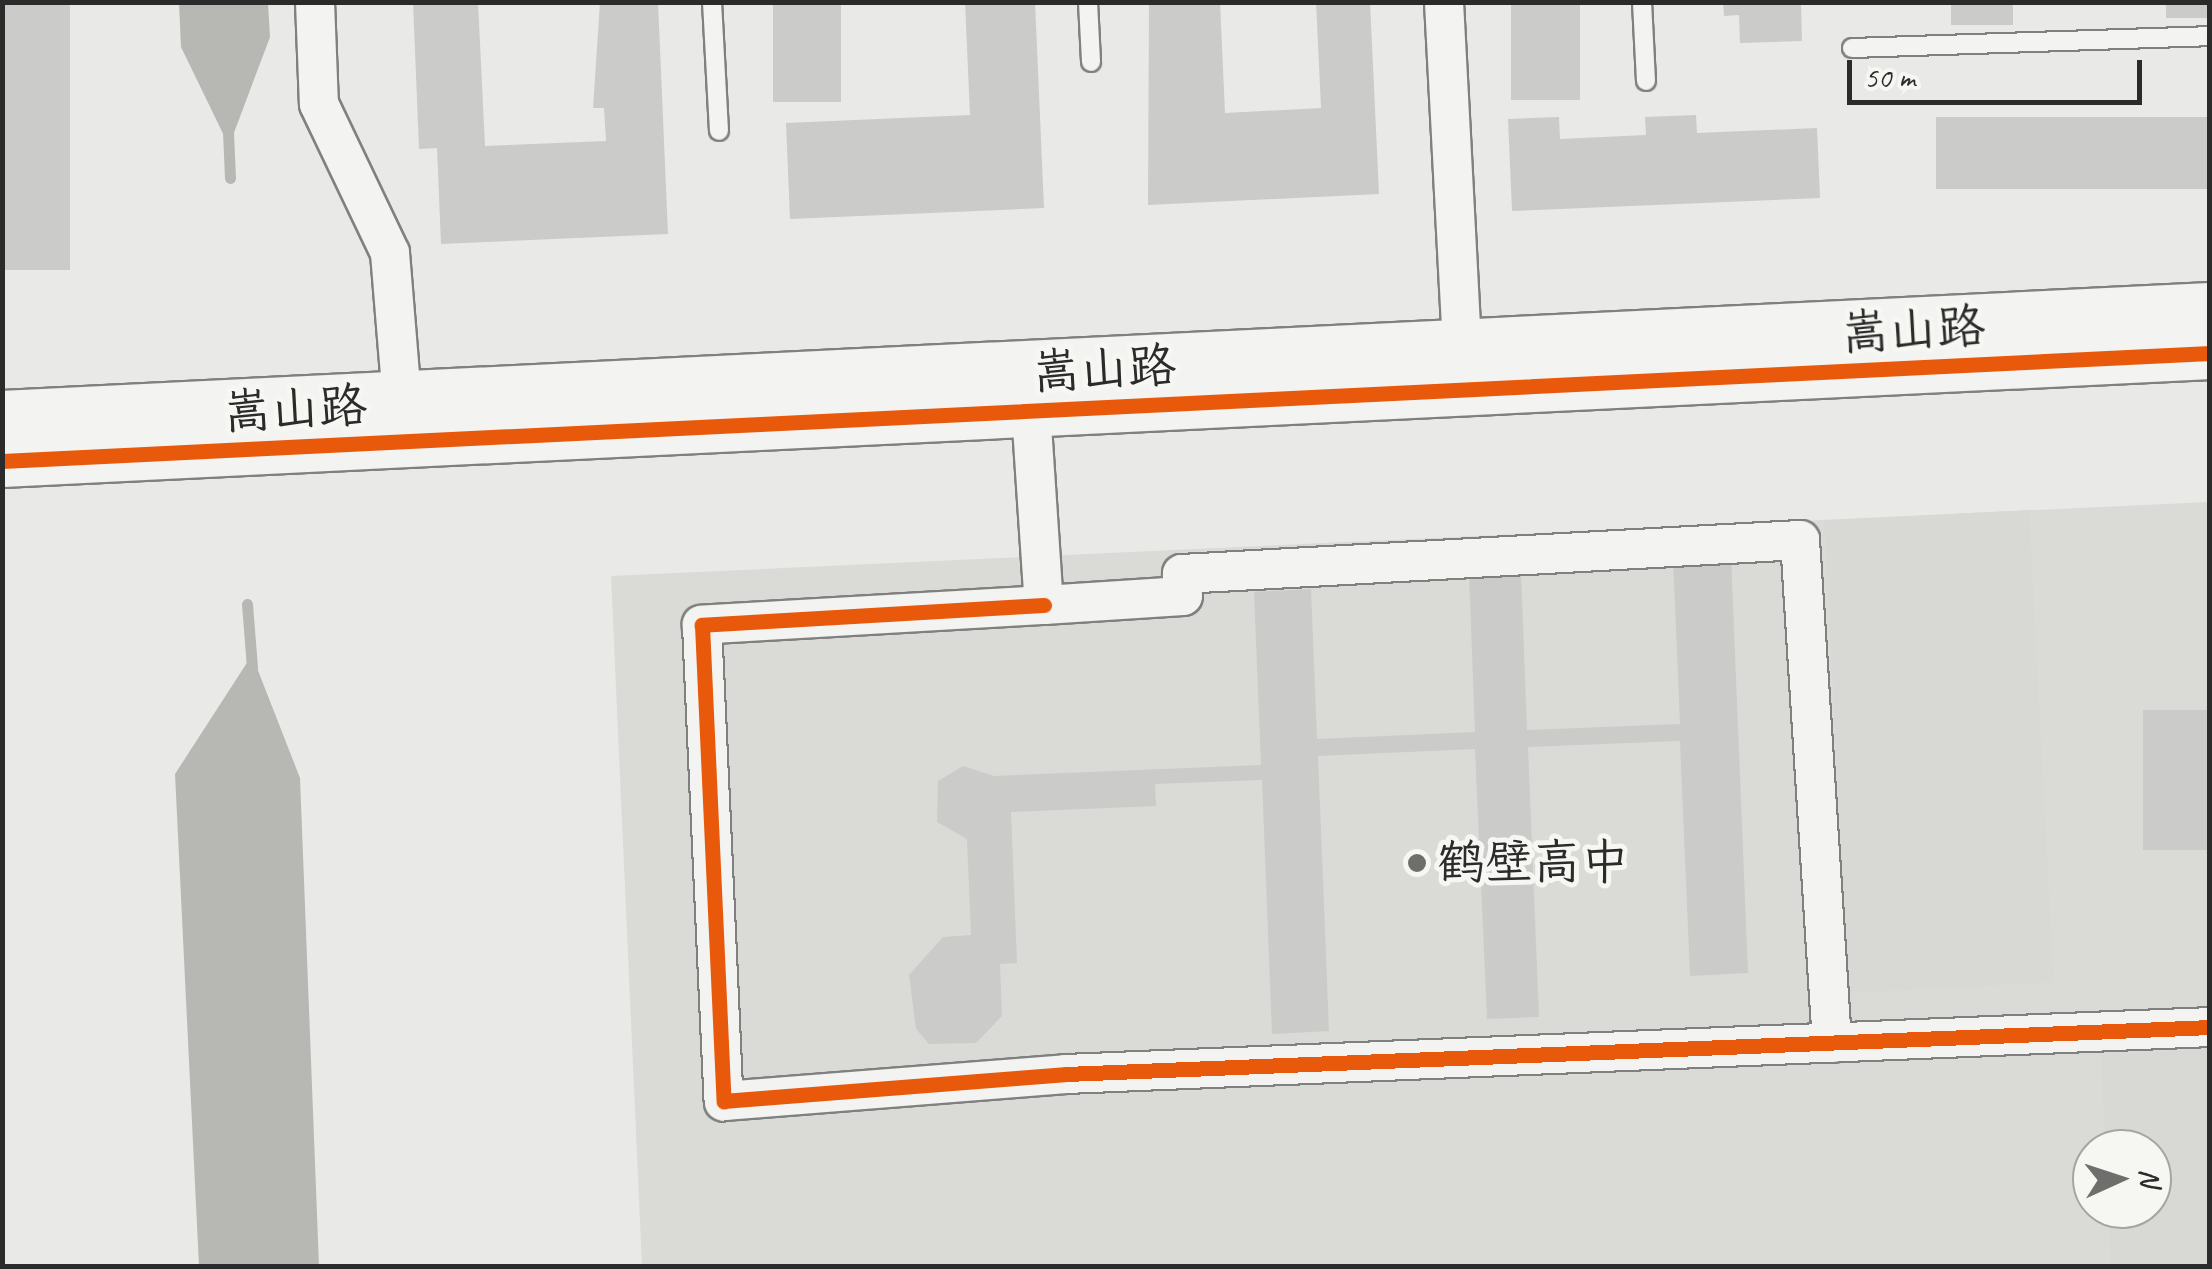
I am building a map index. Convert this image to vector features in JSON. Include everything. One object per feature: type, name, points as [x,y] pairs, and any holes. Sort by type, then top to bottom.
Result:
[{"type":"street","points":[[315,2],[319,104],[390,253],[402,398]]},
{"type":"street","points":[[1444,2],[1462,345]]},
{"type":"street","name":"嵩山路","points":[[2,417],[2210,308]]},
{"type":"street","name":"嵩山路","points":[[2,461],[2210,353]]},
{"type":"street","points":[[1031,410],[1044,605]]},
{"type":"street","points":[[1832,1042],[1800,540],[1182,574],[1183,596],[702,625],[724,1101],[1066,1074],[2210,1027]]},
{"type":"lane","points":[[712,2],[719,131]]},
{"type":"lane","points":[[1088,2],[1090,62]]},
{"type":"lane","points":[[1642,2],[1646,81]]},
{"type":"lane","points":[[1852,48],[2210,36]]},
{"type":"shaded area","points":[[179,3],[268,3],[270,37],[229,146],[181,47]]},
{"type":"shaded area","name":"鹤壁高中","points":[[2209,502],[2209,1266],[642,1266],[611,576]]},
{"type":"shaded area","points":[[2029,510],[2054,982],[1849,993],[1824,521]]},
{"type":"shaded area","points":[[252,655],[300,778],[319,1266],[199,1266],[175,774]]},
{"type":"shaded area","points":[[2209,1049],[2209,1266],[2111,1266],[2109,1229],[2172,1229],[2172,1129],[2104,1129],[2101,1055]]},
{"type":"building","points":[[2,2],[70,2],[70,270],[2,270]]},
{"type":"building","points":[[413,2],[478,2],[485,146],[606,141],[604,108],[593,108],[600,2],[658,2],[668,234],[441,244],[437,148],[419,149]]},
{"type":"building","points":[[965,2],[1035,2],[1044,208],[790,219],[786,123],[970,115]]},
{"type":"building","points":[[1149,2],[1220,2],[1225,113],[1321,108],[1316,2],[1370,2],[1379,194],[1148,205]]},
{"type":"building","points":[[1511,2],[1580,2],[1580,100],[1511,100]]},
{"type":"building","points":[[1723,2],[1801,2],[1802,41],[1740,43],[1739,15],[1724,16]]},
{"type":"building","points":[[1951,2],[2013,2],[2013,25],[1951,25]]},
{"type":"building","points":[[2166,2],[2210,2],[2210,18],[2166,18]]},
{"type":"building","points":[[773,3],[841,3],[841,102],[773,102]]},
{"type":"building","points":[[1696,115],[1697,133],[1817,128],[1820,198],[1512,211],[1508,119],[1559,117],[1560,139],[1646,135],[1645,117]]},
{"type":"building","points":[[1936,117],[2210,117],[2210,189],[1936,189]]},
{"type":"building","points":[[1731,556],[1748,973],[1690,976],[1680,741],[1528,747],[1539,1017],[1487,1019],[1475,749],[1318,756],[1329,1031],[1272,1034],[1262,780],[1155,784],[1156,806],[1011,812],[1017,963],[1000,964],[1002,1016],[976,1043],[929,1044],[916,1029],[909,975],[943,937],[971,935],[967,839],[937,822],[938,781],[963,766],[994,776],[1261,765],[1254,592],[1311,589],[1317,739],[1475,732],[1469,574],[1521,572],[1527,730],[1680,724],[1673,558]]},
{"type":"building","points":[[2143,710],[2210,710],[2210,850],[2143,850]]},
{"type":"waterway","points":[[228,132],[230,178]]},
{"type":"waterway","points":[[247,604],[252,668]]},
{"type":"cycle path","points":[[2,461],[2210,353]]},
{"type":"cycle path","points":[[1044,605],[702,625],[724,1101],[1066,1074],[2210,1027]]},
{"type":"place","name":"鹤壁高中","points":[[1417,863]]}]
